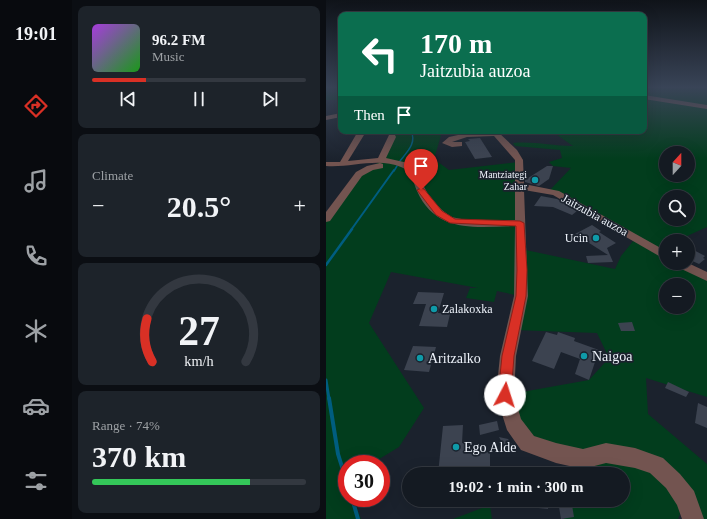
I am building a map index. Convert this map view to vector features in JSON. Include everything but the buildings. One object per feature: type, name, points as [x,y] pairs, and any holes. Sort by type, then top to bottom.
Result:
[{"type":"street","points":[[326,118],[338,116]]},
{"type":"street","points":[[461,134],[466,135]]},
{"type":"street","points":[[459,144],[448,145],[446,143],[452,138],[480,134]]},
{"type":"street","points":[[495,134],[514,152],[519,160],[522,270],[521,296],[508,356],[505,395],[513,424],[528,443],[556,453],[583,459],[606,453],[635,458],[656,465],[673,481],[686,499],[693,519]]},
{"type":"street","points":[[342,165],[360,136]]},
{"type":"street","points":[[381,161],[392,137]]},
{"type":"street","points":[[326,164],[342,165],[381,161],[395,162],[406,166],[416,175],[421,190],[428,202],[439,213],[453,221],[520,223]]},
{"type":"street","points":[[326,219],[359,174],[370,168],[395,162]]},
{"type":"street","name":"Jaitzubia auzoa","points":[[520,186],[556,193],[659,252]]},
{"type":"street","points":[[326,202],[341,200]]},
{"type":"street","points":[[693,270],[707,277]]},
{"type":"green space","points":[[647,111],[707,111],[707,227],[692,234],[659,234],[659,249],[653,252],[659,255],[659,270],[692,270],[707,277],[707,397],[646,378],[648,414],[707,464],[707,519],[693,519],[686,499],[678,519],[564,519],[567,507],[630,507],[630,467],[580,467],[583,459],[528,443],[505,395],[589,380],[609,358],[597,333],[514,330],[520,296],[497,291],[494,302],[466,298],[470,288],[478,288],[391,272],[369,323],[424,408],[399,447],[386,455],[338,455],[338,507],[356,507],[361,519],[326,519],[326,221],[359,174],[381,161],[395,134],[441,134],[434,159],[449,170],[519,162],[521,249],[615,269],[621,256],[634,240],[549,191],[571,168],[553,166],[549,162],[562,158],[560,150],[515,146],[513,143],[573,146],[555,134],[647,134]]},
{"type":"green space","points":[[485,507],[490,507],[492,519],[453,519]]},
{"type":"waterway","points":[[400,161],[412,143],[412,134]]},
{"type":"waterway","points":[[394,171],[397,166]]},
{"type":"waterway","points":[[351,230],[394,170]]},
{"type":"waterway","points":[[326,265],[352,229]]},
{"type":"waterway","points":[[326,380],[329,399]]},
{"type":"waterway","points":[[329,398],[338,455]]},
{"type":"waterway","points":[[355,507],[358,519]]},
{"type":"place","name":"Mantziategi Zahar","points":[[535,180]]},
{"type":"place","name":"Ucin","points":[[596,238]]},
{"type":"place","name":"Zalakoxka","points":[[434,309]]},
{"type":"place","name":"Naigoa","points":[[584,356]]},
{"type":"place","name":"Aritzalko","points":[[420,358]]},
{"type":"place","name":"Ego Alde","points":[[456,447]]},
{"type":"route","points":[[421,190],[428,202],[439,213],[453,221],[469,223],[520,223],[522,270],[521,296],[508,356],[505,395]]}]
